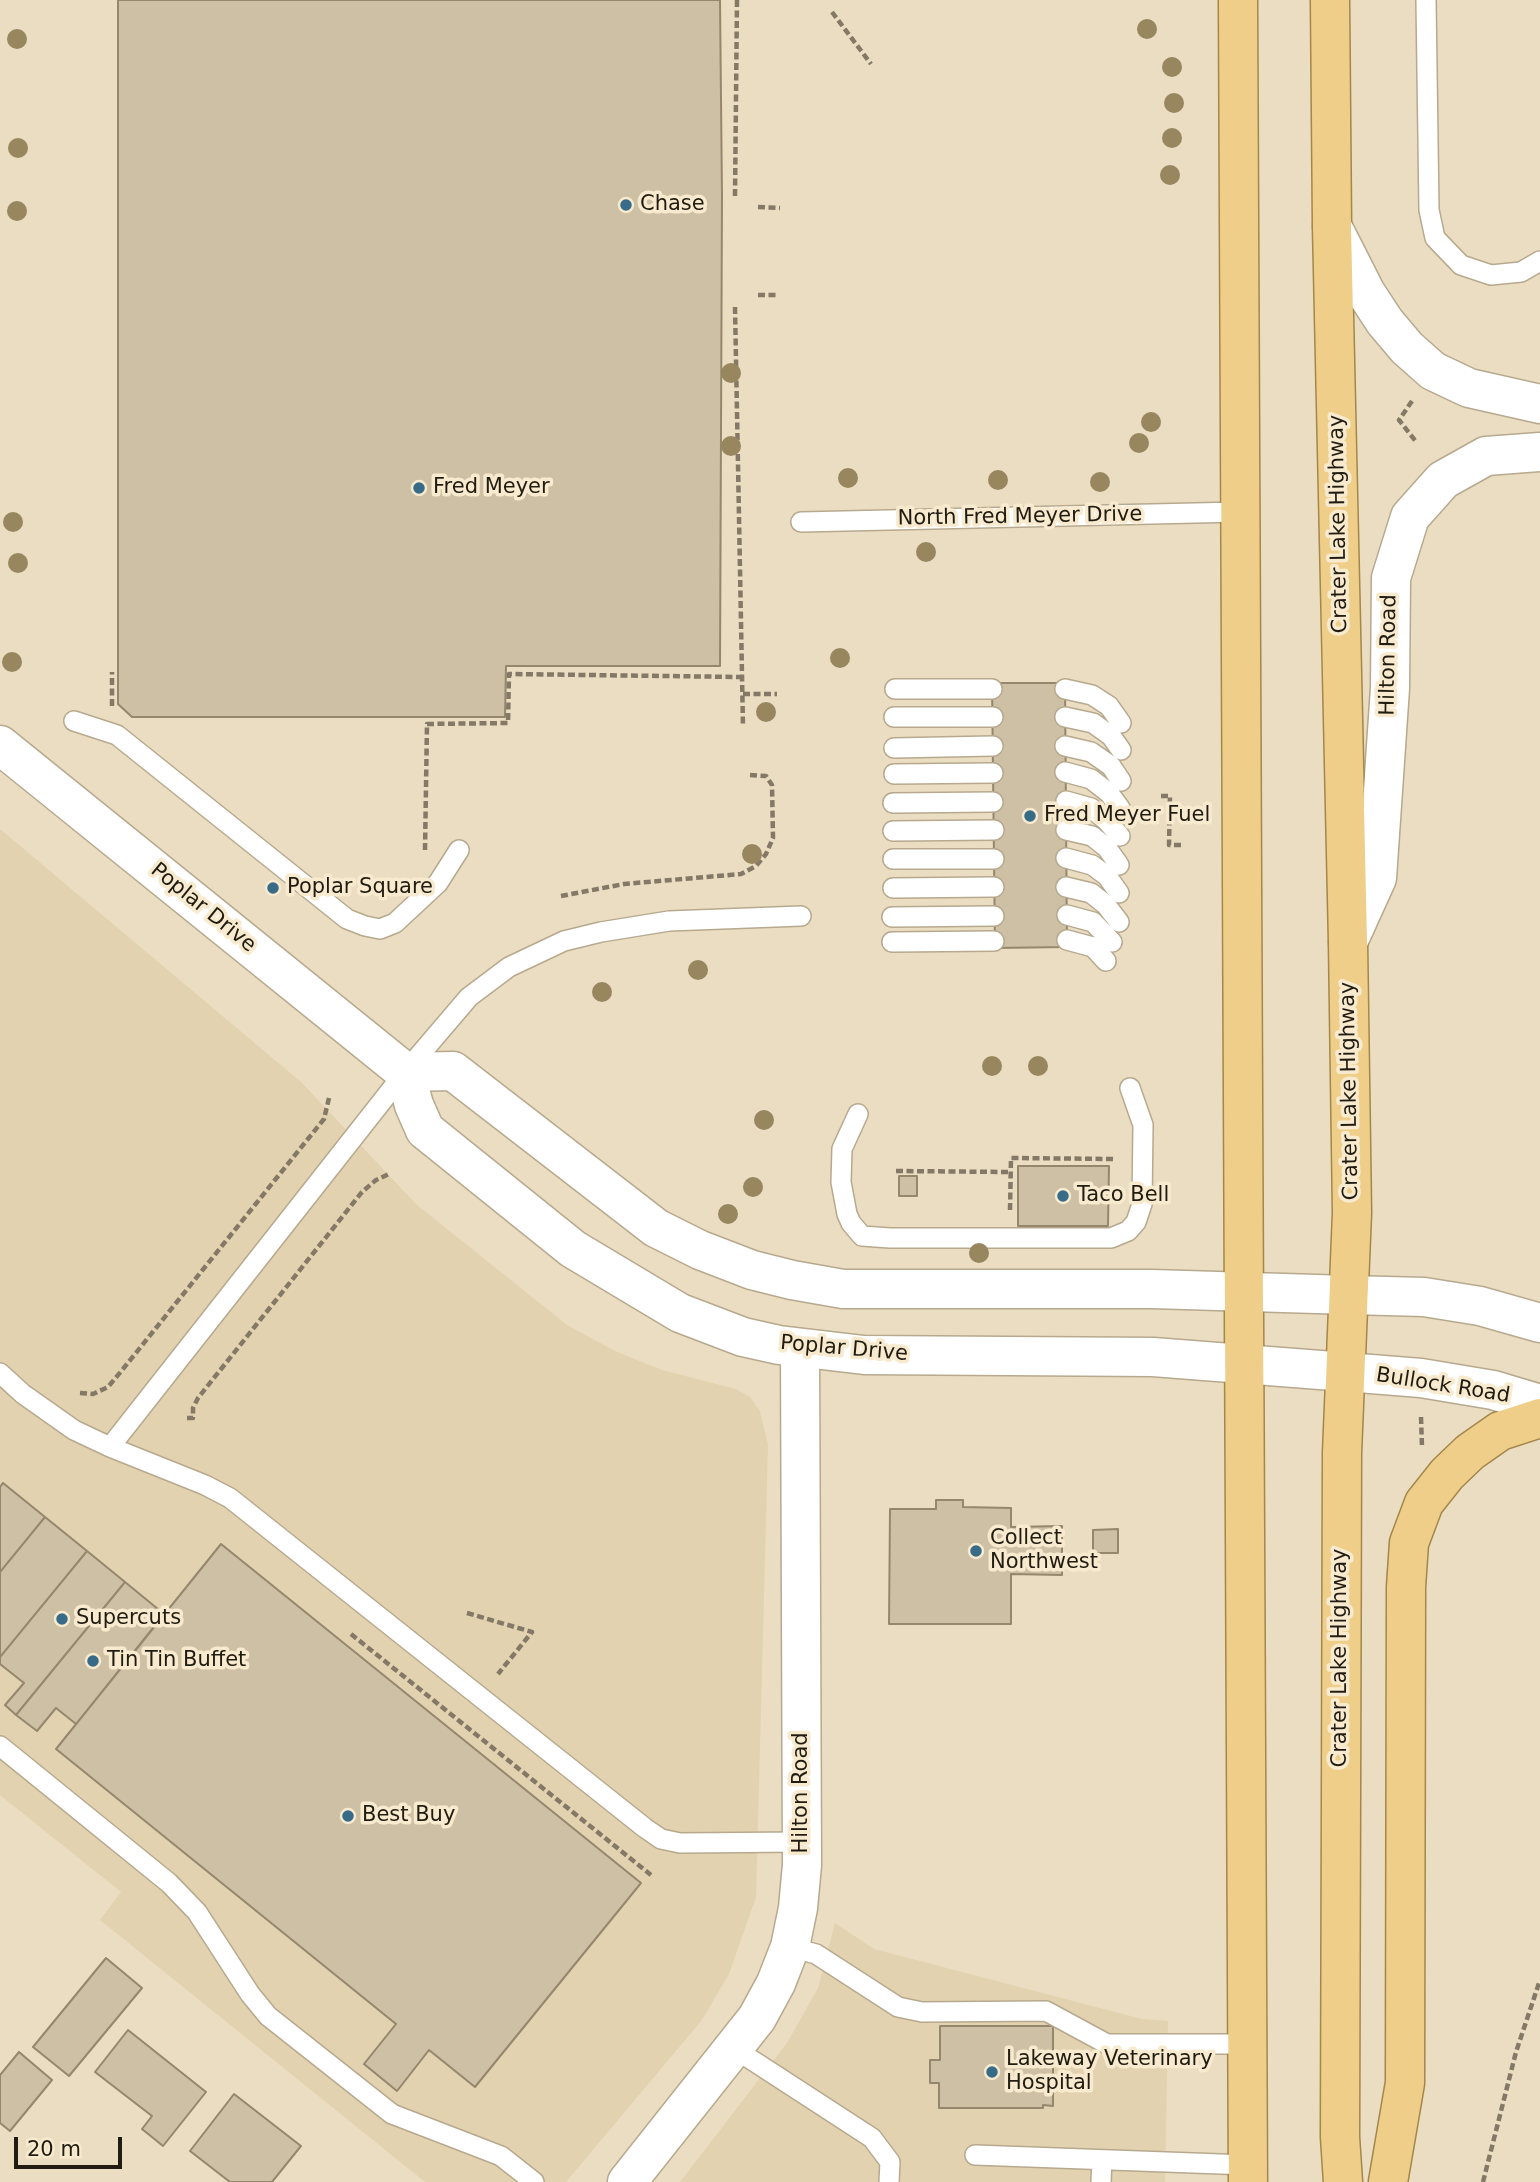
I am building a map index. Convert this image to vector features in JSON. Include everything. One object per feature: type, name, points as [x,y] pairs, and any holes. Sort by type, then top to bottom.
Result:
[{"type":"highway","points":[[1238,0],[1248,2174]]},
{"type":"highway","name":"Crater Lake Highway","points":[[1330,0],[1352,1213],[1342,1453],[1340,2137],[1343,2182]]},
{"type":"highway","points":[[1388,2182],[1405,2082],[1405,1587],[1409,1543],[1424,1503],[1447,1474],[1470,1452],[1500,1431],[1540,1418]]},
{"type":"main road","points":[[1332,226],[1366,293],[1385,322],[1407,348],[1433,371],[1469,388],[1540,404]]},
{"type":"main road","name":"Hilton Road","points":[[1348,942],[1377,878],[1390,688],[1391,578],[1410,517],[1443,480],[1486,456],[1540,452]]},
{"type":"main road","name":"Poplar Drive","points":[[0,745],[405,1072],[414,1105],[425,1130],[573,1249],[680,1313],[743,1337],[800,1350],[864,1355],[1153,1357],[1346,1372]]},
{"type":"main road","points":[[405,1072],[453,1071],[656,1228],[700,1250],[752,1270],[779,1277],[843,1289],[1242,1292],[1424,1297],[1480,1306],[1540,1324]]},
{"type":"main road","name":"Hilton Road","points":[[627,2182],[757,2018],[776,1983],[790,1947],[798,1908],[802,1842],[800,1350]]},
{"type":"main road","name":"Bullock Road","points":[[1346,1372],[1421,1378],[1481,1388],[1540,1404]]},
{"type":"lane","points":[[1426,0],[1429,210],[1435,238],[1461,265],[1491,275],[1521,272],[1540,261]]},
{"type":"lane","name":"North Fred Meyer Drive","points":[[802,522],[1239,512]]},
{"type":"lane","points":[[895,689],[992,689]]},
{"type":"lane","points":[[1065,689],[1092,695],[1109,706],[1121,723]]},
{"type":"lane","points":[[894,717],[993,717]]},
{"type":"lane","points":[[1065,717],[1093,723],[1111,736],[1121,750]]},
{"type":"lane","points":[[74,721],[117,735],[346,919],[365,926],[380,929],[395,923],[439,883],[459,850]]},
{"type":"lane","points":[[894,748],[993,746]]},
{"type":"lane","points":[[1065,747],[1091,752],[1111,766],[1121,781]]},
{"type":"lane","points":[[1065,772],[1091,779],[1108,793],[1120,808]]},
{"type":"lane","points":[[894,774],[993,773]]},
{"type":"lane","points":[[1066,801],[1091,808],[1107,820],[1120,836]]},
{"type":"lane","points":[[893,803],[993,802]]},
{"type":"lane","points":[[893,831],[994,830]]},
{"type":"lane","points":[[1066,830],[1092,836],[1107,848],[1119,865]]},
{"type":"lane","points":[[1066,858],[1092,865],[1107,876],[1119,893]]},
{"type":"lane","points":[[893,859],[994,859]]},
{"type":"lane","points":[[893,888],[994,887]]},
{"type":"lane","points":[[1066,887],[1091,893],[1106,905],[1119,922]]},
{"type":"lane","points":[[1067,915],[1093,922],[1109,952],[1067,940]]},
{"type":"lane","points":[[110,1447],[405,1072],[470,997],[509,967],[564,941],[670,921],[801,916]]},
{"type":"lane","points":[[892,917],[994,916]]},
{"type":"lane","points":[[892,942],[994,941]]},
{"type":"lane","points":[[858,1114],[842,1149],[841,1182],[847,1214],[862,1236],[1111,1238],[1128,1231],[1136,1222],[1142,1204],[1143,1125],[1130,1088]]},
{"type":"lane","points":[[0,1373],[56,1419],[110,1447],[205,1485],[230,1498],[624,1812],[662,1839],[680,1843],[802,1842]]},
{"type":"lane","points":[[0,1746],[169,1883],[197,1912],[250,1994],[268,2016],[392,2114],[501,2156],[534,2182]]},
{"type":"lane","points":[[790,1947],[816,1954],[898,2007],[922,2011],[1046,2011],[1107,2044],[1247,2044]]},
{"type":"lane","points":[[734,2049],[872,2138],[890,2162],[889,2182]]},
{"type":"lane","points":[[975,2155],[1102,2160],[1248,2174]]},
{"type":"lane","points":[[1101,2182],[1102,2160]]},
{"type":"path","points":[[735,196],[737,0]]},
{"type":"path","points":[[832,12],[871,64]]},
{"type":"path","points":[[758,207],[780,208]]},
{"type":"path","points":[[758,295],[779,295]]},
{"type":"path","points":[[735,307],[743,727]]},
{"type":"path","points":[[1415,397],[1399,420],[1417,443]]},
{"type":"path","points":[[112,672],[112,708]]},
{"type":"path","points":[[425,853],[428,724],[460,721],[508,723],[509,674],[742,677]]},
{"type":"path","points":[[743,694],[777,694]]},
{"type":"path","points":[[561,896],[624,884],[741,874],[756,866],[774,838],[772,785],[766,776],[748,775]]},
{"type":"path","points":[[1161,796],[1170,796],[1169,845],[1182,845]]},
{"type":"path","points":[[80,1393],[93,1394],[108,1387],[324,1119],[329,1098]]},
{"type":"path","points":[[1009,1238],[1011,1158],[1116,1160],[1116,1171]]},
{"type":"path","points":[[896,1171],[1011,1172]]},
{"type":"path","points":[[187,1418],[193,1418],[192,1408],[198,1398],[362,1192],[376,1180],[389,1174]]},
{"type":"path","points":[[1421,1417],[1421,1445],[1429,1455]]},
{"type":"path","points":[[467,1614],[532,1632],[495,1678]]},
{"type":"path","points":[[341,1627],[651,1875]]},
{"type":"path","points":[[1483,2182],[1516,2052],[1540,1980]]},
{"type":"shaded area","points":[[0,829],[301,1082],[417,1205],[567,1325],[615,1351],[662,1370],[736,1389],[750,1397],[760,1411],[768,1445],[756,1897],[729,1974],[702,2020],[566,2182],[425,2182],[100,1920],[121,1892],[0,1795]]},
{"type":"shaded area","points":[[835,1923],[874,1949],[1142,2019],[1168,2021],[1165,2182],[680,2182],[787,2043],[818,1988]]},
{"type":"building","name":"Fred Meyer","points":[[118,0],[720,0],[720,666],[506,666],[505,717],[132,717],[118,704]]},
{"type":"building","name":"Fred Meyer Fuel","points":[[992,683],[1065,683],[1067,947],[995,948]]},
{"type":"building","name":"Taco Bell","points":[[1018,1166],[1109,1166],[1108,1226],[1018,1226]]},
{"type":"building","points":[[899,1176],[917,1176],[917,1196],[899,1196]]},
{"type":"building","points":[[3,1483],[45,1517],[0,1572],[0,1487]]},
{"type":"building","name":"Collect Northwest","points":[[936,1500],[963,1500],[963,1507],[1011,1508],[1011,1527],[1062,1526],[1062,1575],[1011,1574],[1011,1624],[889,1624],[890,1509],[936,1509]]},
{"type":"building","points":[[45,1517],[87,1551],[0,1657],[0,1572]]},
{"type":"building","points":[[1118,1529],[1118,1553],[1093,1553],[1093,1530]]},
{"type":"building","name":"Best Buy","points":[[221,1544],[641,1883],[475,2087],[429,2050],[397,2091],[364,2064],[396,2024],[56,1749]]},
{"type":"building","name":"Supercuts","points":[[87,1551],[125,1582],[16,1715],[5,1705],[24,1683],[0,1664],[0,1657]]},
{"type":"building","name":"Tin Tin Buffet","points":[[125,1582],[164,1614],[76,1724],[56,1708],[37,1731],[16,1715]]},
{"type":"building","points":[[106,1958],[142,1988],[69,2076],[33,2047]]},
{"type":"building","name":"Lakeway Veterinary Hospital","points":[[940,2026],[1053,2026],[1053,2106],[939,2108],[939,2083],[930,2083],[930,2060],[940,2060]]},
{"type":"building","points":[[128,2030],[206,2092],[163,2146],[142,2129],[152,2116],[95,2072]]},
{"type":"building","points":[[19,2052],[52,2080],[10,2131],[0,2123],[0,2075]]},
{"type":"building","points":[[234,2094],[301,2146],[272,2182],[230,2182],[190,2151]]},
{"type":"place","name":"Chase","points":[[626,205]]},
{"type":"place","name":"Fred Meyer","points":[[419,488]]},
{"type":"place","name":"Fred Meyer Fuel","points":[[1030,816]]},
{"type":"place","name":"Poplar Square","points":[[273,888]]},
{"type":"place","name":"Taco Bell","points":[[1063,1196]]},
{"type":"place","name":"Collect Northwest","points":[[976,1551]]},
{"type":"place","name":"Supercuts","points":[[62,1619]]},
{"type":"place","name":"Tin Tin Buffet","points":[[93,1661]]},
{"type":"place","name":"Best Buy","points":[[348,1816]]},
{"type":"place","name":"Lakeway Veterinary Hospital","points":[[992,2072]]}]
